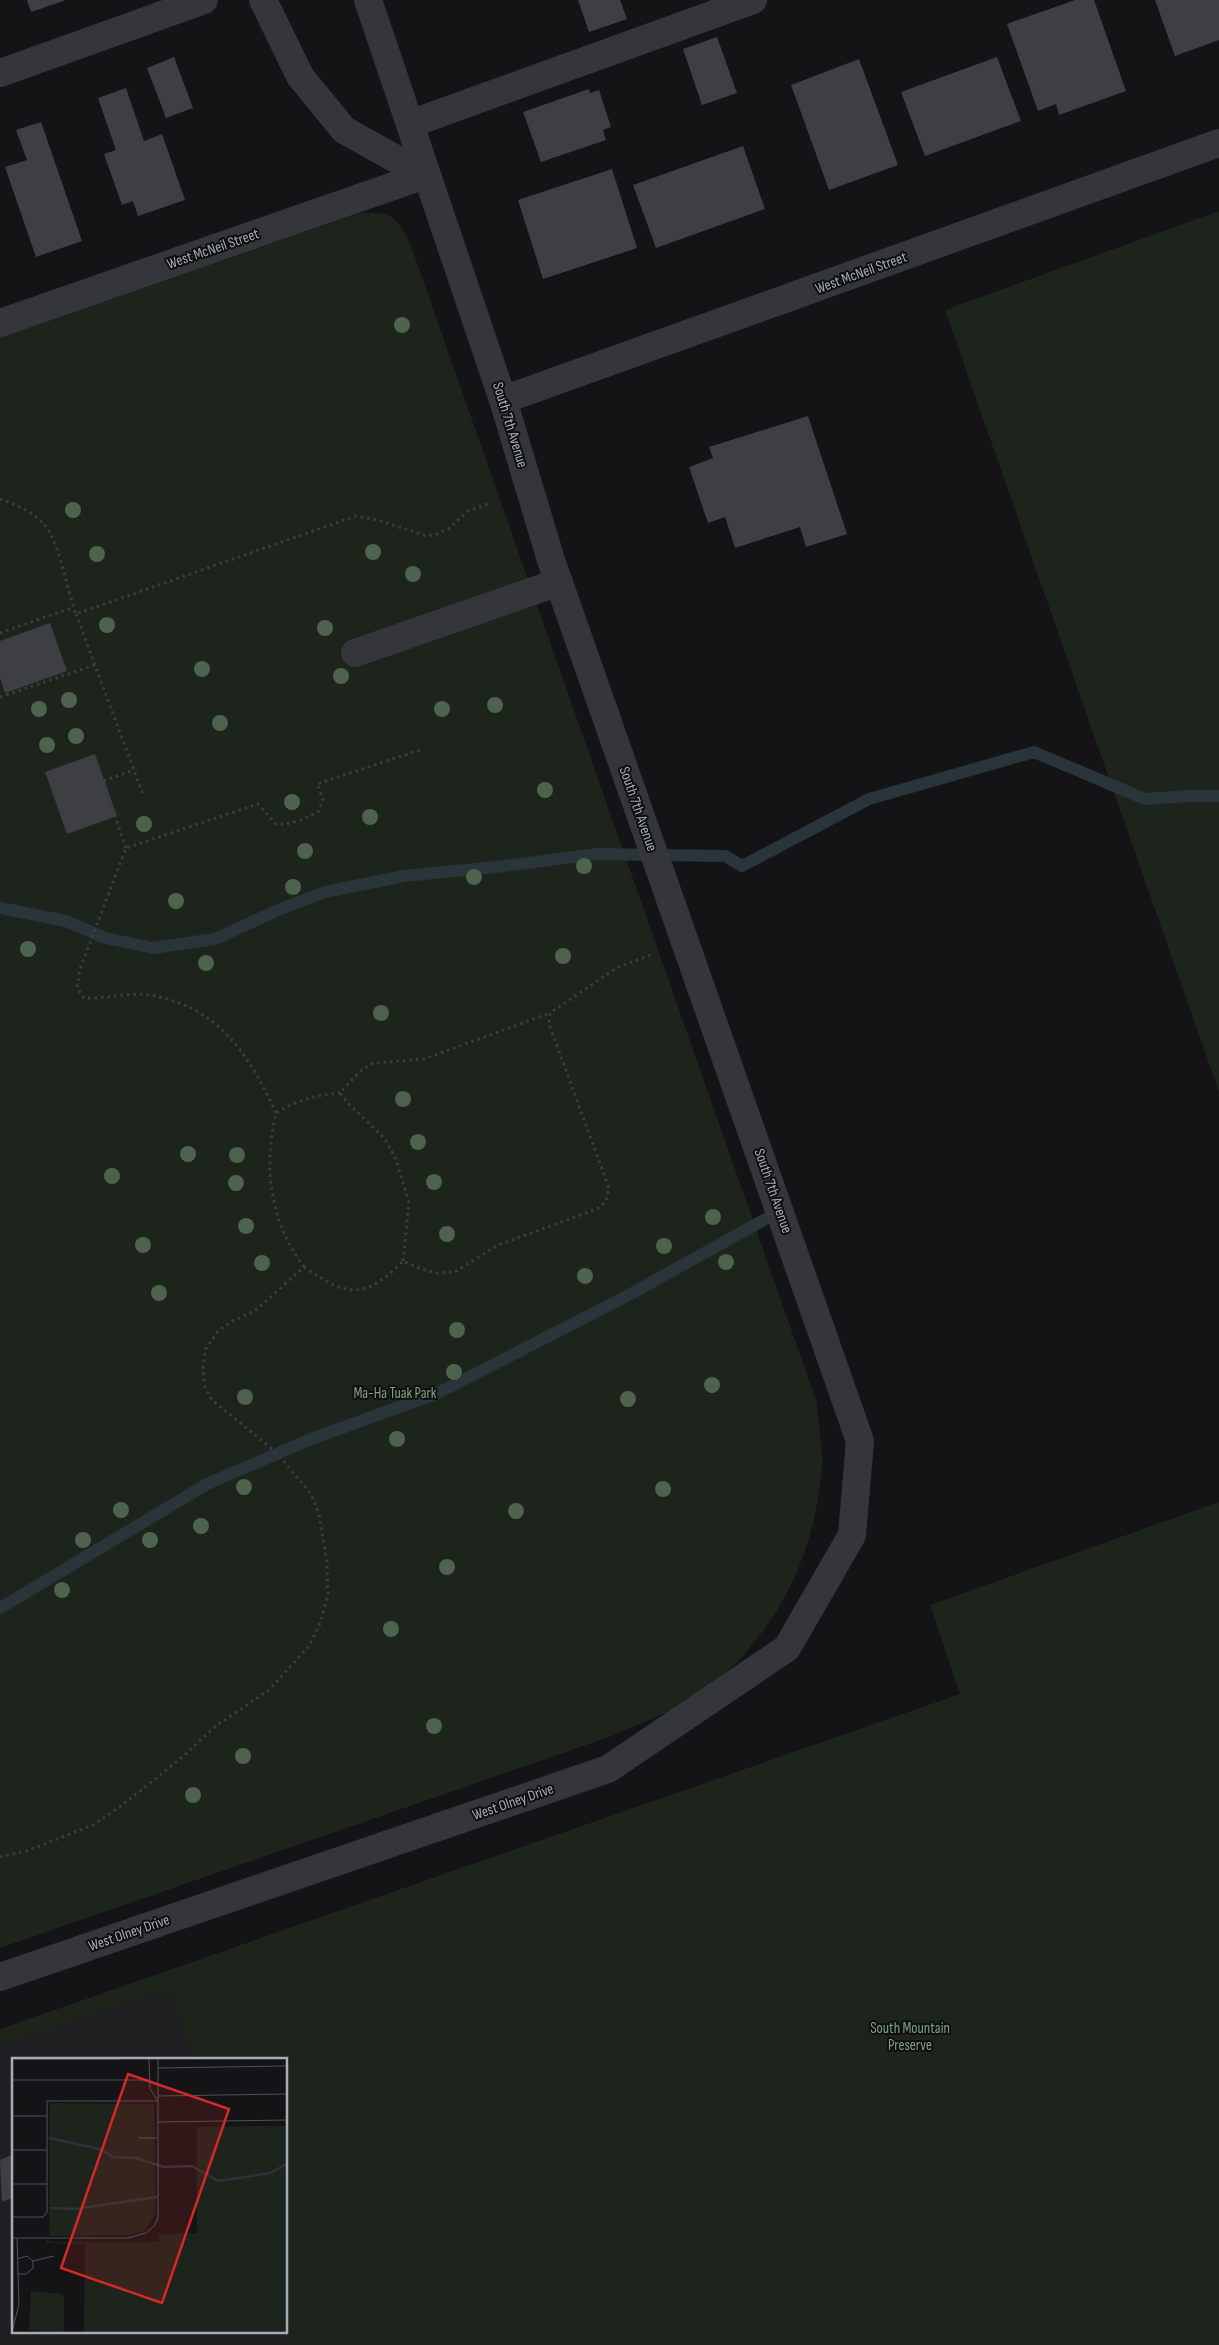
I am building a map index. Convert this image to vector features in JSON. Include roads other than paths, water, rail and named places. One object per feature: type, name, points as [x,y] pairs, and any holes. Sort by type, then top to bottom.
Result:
[{"type":"street","points":[[0,72],[204,0]]},
{"type":"street","points":[[263,0],[300,76],[344,130],[425,175]]},
{"type":"street","name":"South 7th Avenue","points":[[368,0],[410,124],[425,175],[503,400],[559,582],[860,1441]]},
{"type":"street","points":[[410,124],[753,0]]},
{"type":"street","name":"West McNeil Street","points":[[503,400],[1219,143]]},
{"type":"street","name":"West McNeil Street","points":[[0,323],[425,175]]},
{"type":"street","points":[[355,653],[559,582]]},
{"type":"street","name":"West Olney Drive","points":[[0,1977],[608,1769],[787,1648],[852,1535],[860,1441]]},
{"type":"waterway","points":[[0,908],[66,921],[105,938],[153,948],[215,939],[278,910],[325,892],[404,876],[597,854],[725,856],[742,866],[869,799],[1034,752],[1145,799],[1219,796]]},
{"type":"waterway","points":[[0,1608],[207,1484],[311,1439],[438,1393],[627,1296],[780,1211]]},
{"type":"park label","name":"Ma-Ha Tuak Park","points":[[395,1393]]},
{"type":"park label","name":"South Mountain Preserve","points":[[910,2036]]}]
